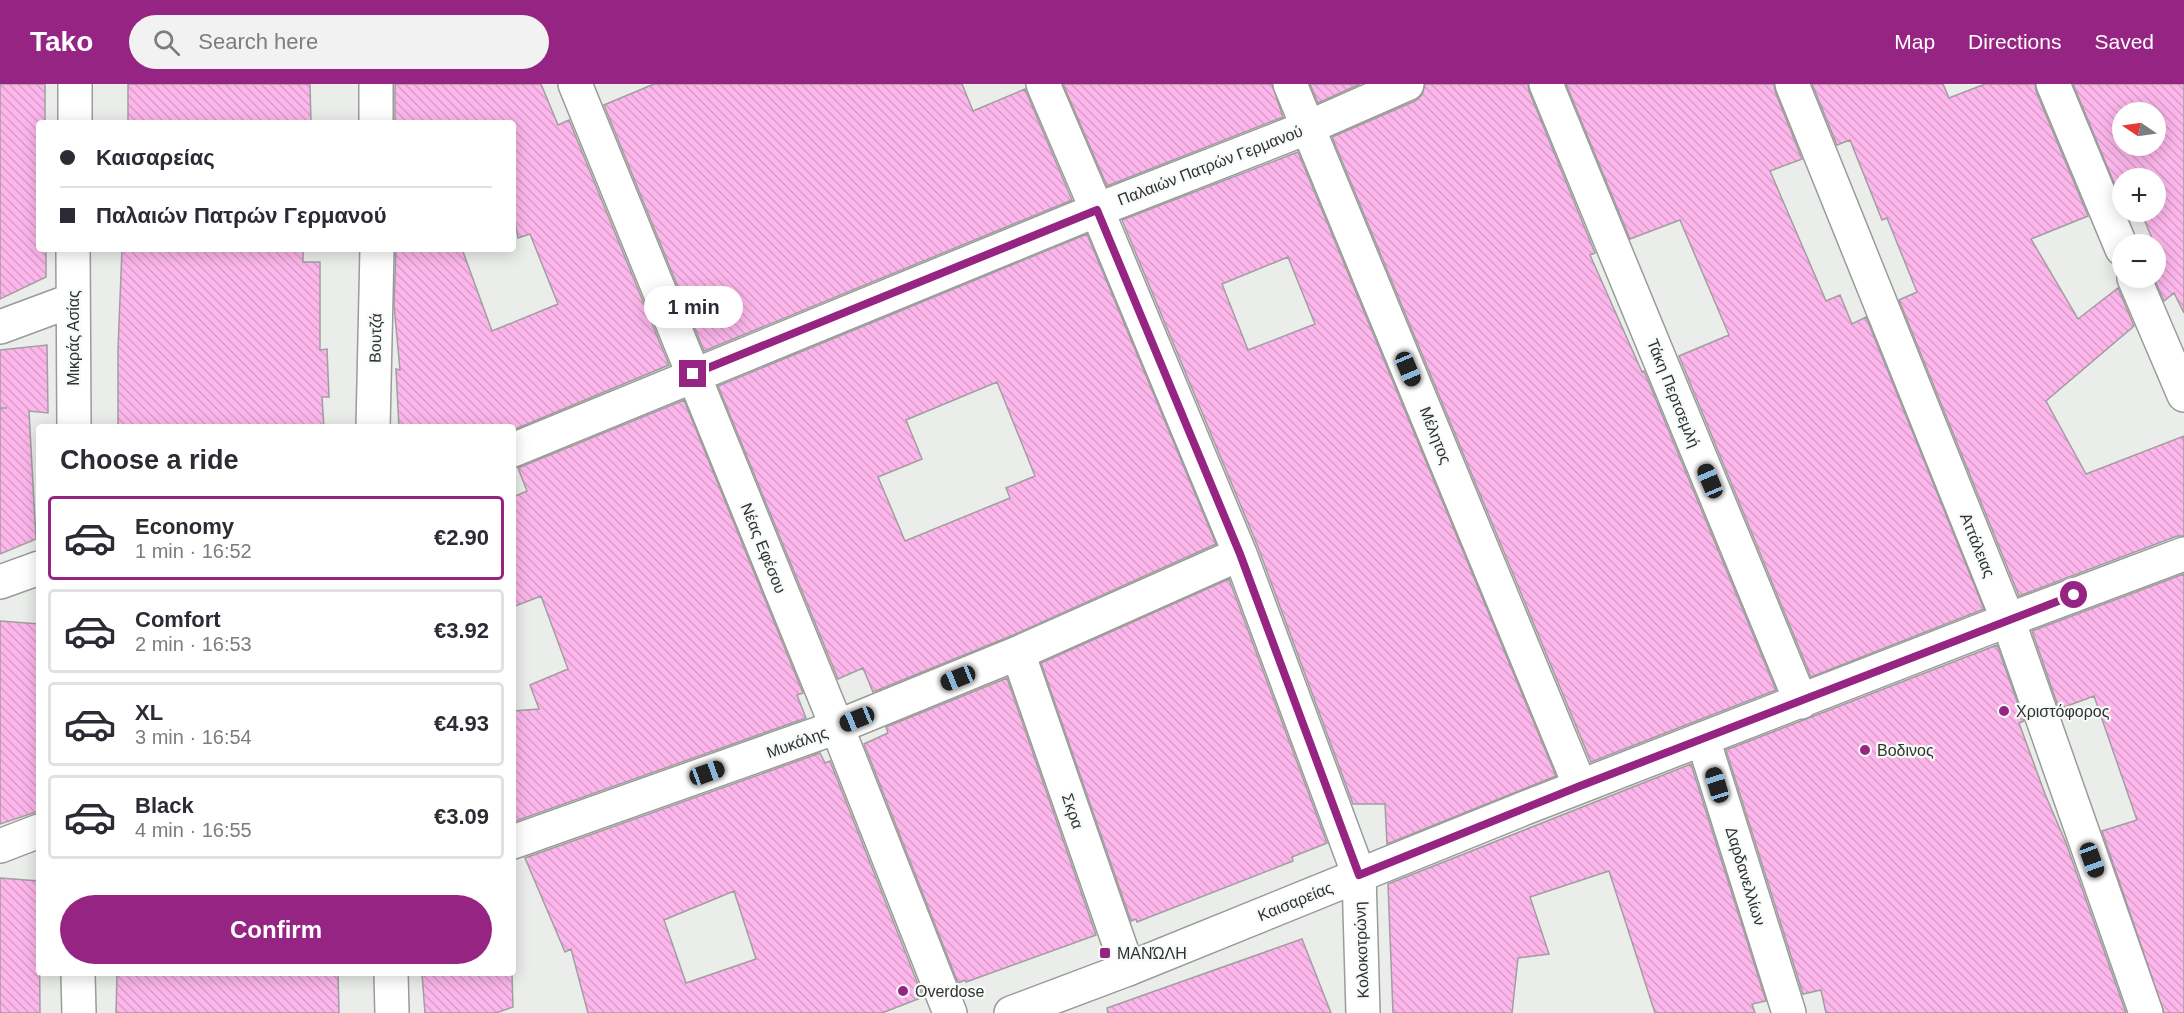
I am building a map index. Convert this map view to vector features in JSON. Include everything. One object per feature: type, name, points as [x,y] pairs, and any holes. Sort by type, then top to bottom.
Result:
[{"type":"street","points":[[75,84],[75,120]]},
{"type":"street","points":[[376,84],[376,120]]},
{"type":"street","name":"Κολοκοτρώνη","points":[[1042,84],[1240,554],[1359,875],[1363,1013]]},
{"type":"street","name":"Μέλητος","points":[[1290,84],[1580,786]]},
{"type":"street","name":"Παλαιών Πατρών Γερμανού","points":[[516,449],[693,374],[1097,210],[1309,127],[1407,84]]},
{"type":"street","name":"Τάκη Περτσεμλή","points":[[1546,84],[1801,702]]},
{"type":"street","name":"Αττάλειας","points":[[1792,84],[2008,620],[2146,1013]]},
{"type":"street","points":[[2053,84],[2116,234]]},
{"type":"street","name":"Νέας Εφέσου","points":[[580,86],[693,374],[837,727],[950,1013]]},
{"type":"street","name":"Μικράς Ασίας","points":[[73,252],[74,424]]},
{"type":"street","name":"Βουτζά","points":[[373,424],[377,252]]},
{"type":"street","points":[[2138,288],[2184,395]]},
{"type":"street","points":[[0,327],[73,300]]},
{"type":"street","name":"Μυκάλης","points":[[516,841],[837,727],[1018,654],[1240,554]]},
{"type":"street","name":"Καισαρείας","points":[[1011,1013],[1065,1003],[1128,969],[1580,786],[2184,554]]},
{"type":"street","points":[[0,582],[36,569]]},
{"type":"street","name":"Σκρα","points":[[1018,654],[1128,969]]},
{"type":"street","name":"Δαρδανελλίων","points":[[1703,739],[1789,1013]]},
{"type":"street","points":[[0,846],[36,832]]},
{"type":"street","points":[[78,976],[79,1013]]},
{"type":"street","points":[[391,976],[392,1013]]},
{"type":"building","points":[[0,84],[45,84],[45,120],[36,120],[36,252],[46,252],[46,277],[0,299]]},
{"type":"building","points":[[128,84],[310,84],[311,120],[128,120]]},
{"type":"building","points":[[395,84],[541,84],[558,125],[569,120],[669,365],[516,429],[516,424],[399,424],[396,369],[400,370],[394,305],[396,252],[463,252],[492,331],[558,304],[530,234],[518,238],[516,227],[516,120],[395,120]]},
{"type":"building","points":[[654,84],[962,84],[973,111],[1025,89],[1072,200],[704,351],[604,105]]},
{"type":"building","points":[[1063,84],[1272,84],[1283,117],[1107,186]]},
{"type":"building","points":[[1310,84],[1360,84],[1318,103]]},
{"type":"building","points":[[1425,84],[1528,84],[1595,253],[1590,255],[1642,372],[1644,371],[1776,690],[1591,762],[1332,137],[1415,101],[1422,95]]},
{"type":"building","points":[[1566,84],[1774,84],[1802,159],[1770,171],[1826,301],[1840,295],[1852,324],[1866,317],[1984,609],[1811,677],[1679,356],[1729,335],[1680,220],[1630,239]]},
{"type":"building","points":[[1812,84],[1943,84],[1949,98],[1985,84],[2035,84],[2088,216],[2031,239],[2078,319],[2118,288],[2134,326],[2046,401],[2086,474],[2184,436],[2184,536],[2177,536],[2019,596],[1899,300],[1917,292],[1887,218],[1882,220],[1850,140],[1837,145]]},
{"type":"building","points":[[2073,84],[2184,84],[2184,313],[2174,293],[2164,301],[2158,288],[2166,288],[2166,234],[2150,234],[2145,222],[2166,222],[2166,168],[2112,168],[2112,178]]},
{"type":"building","points":[[1298,152],[1556,776],[1387,844],[1385,804],[1353,804],[1258,547],[1122,220]],"holes":[[[1288,257],[1315,324],[1248,350],[1222,284]]]},
{"type":"building","points":[[1087,234],[1216,544],[1011,636],[873,692],[863,668],[838,679],[718,386]],"holes":[[[997,382],[1035,476],[1006,488],[1010,498],[905,541],[878,477],[922,459],[906,420]]]},
{"type":"building","points":[[122,252],[303,252],[303,262],[320,262],[320,350],[327,349],[329,397],[322,397],[324,424],[118,424]]},
{"type":"building","points":[[47,345],[48,413],[29,411],[36,539],[0,554],[0,350]]},
{"type":"building","points":[[684,400],[803,693],[797,695],[806,718],[516,821],[516,711],[539,709],[530,685],[568,669],[541,596],[516,606],[516,496],[527,491],[518,468]]},
{"type":"building","points":[[2184,574],[2184,1013],[2164,1013],[2102,831],[2137,820],[2094,696],[2059,709],[2032,631]]},
{"type":"building","points":[[1229,579],[1327,843],[1292,857],[1293,861],[1137,922],[1136,919],[1131,921],[1041,663]]},
{"type":"building","points":[[0,621],[36,624],[36,812],[0,824]]},
{"type":"building","points":[[1997,645],[2024,721],[2019,723],[2066,843],[2126,1013],[1826,1013],[1821,990],[1803,994],[1726,750]]},
{"type":"building","points":[[1007,678],[1096,935],[958,983],[864,744],[888,733],[886,727]]},
{"type":"building","points":[[820,753],[825,763],[830,761],[923,997],[882,1013],[588,1013],[571,949],[565,952],[525,858]],"holes":[[[734,891],[756,959],[686,983],[664,920]]]},
{"type":"building","points":[[1691,764],[1766,1001],[1752,1004],[1755,1013],[1655,1013],[1609,871],[1530,897],[1549,954],[1518,958],[1512,1013],[1393,1013],[1388,884]]},
{"type":"building","points":[[0,878],[36,881],[36,976],[40,976],[40,1013],[0,1013]]},
{"type":"building","points":[[1302,939],[1331,1013],[1108,1013],[1107,1008]]},
{"type":"building","points":[[117,976],[338,976],[339,1013],[116,1013]]},
{"type":"building","points":[[422,976],[512,976],[513,1007],[496,1013],[425,1013]]},
{"type":"place","name":"Χριστόφορος","points":[[2004,711]]},
{"type":"place","name":"Βοδινος","points":[[1865,750]]},
{"type":"place","name":"ΜΑΝΏΛΗ","points":[[1105,953]]},
{"type":"place","name":"Overdose","points":[[903,991]]},
{"type":"route","points":[[693,374],[1097,210],[1240,554],[1359,875],[1580,786],[2074,595]]}]
